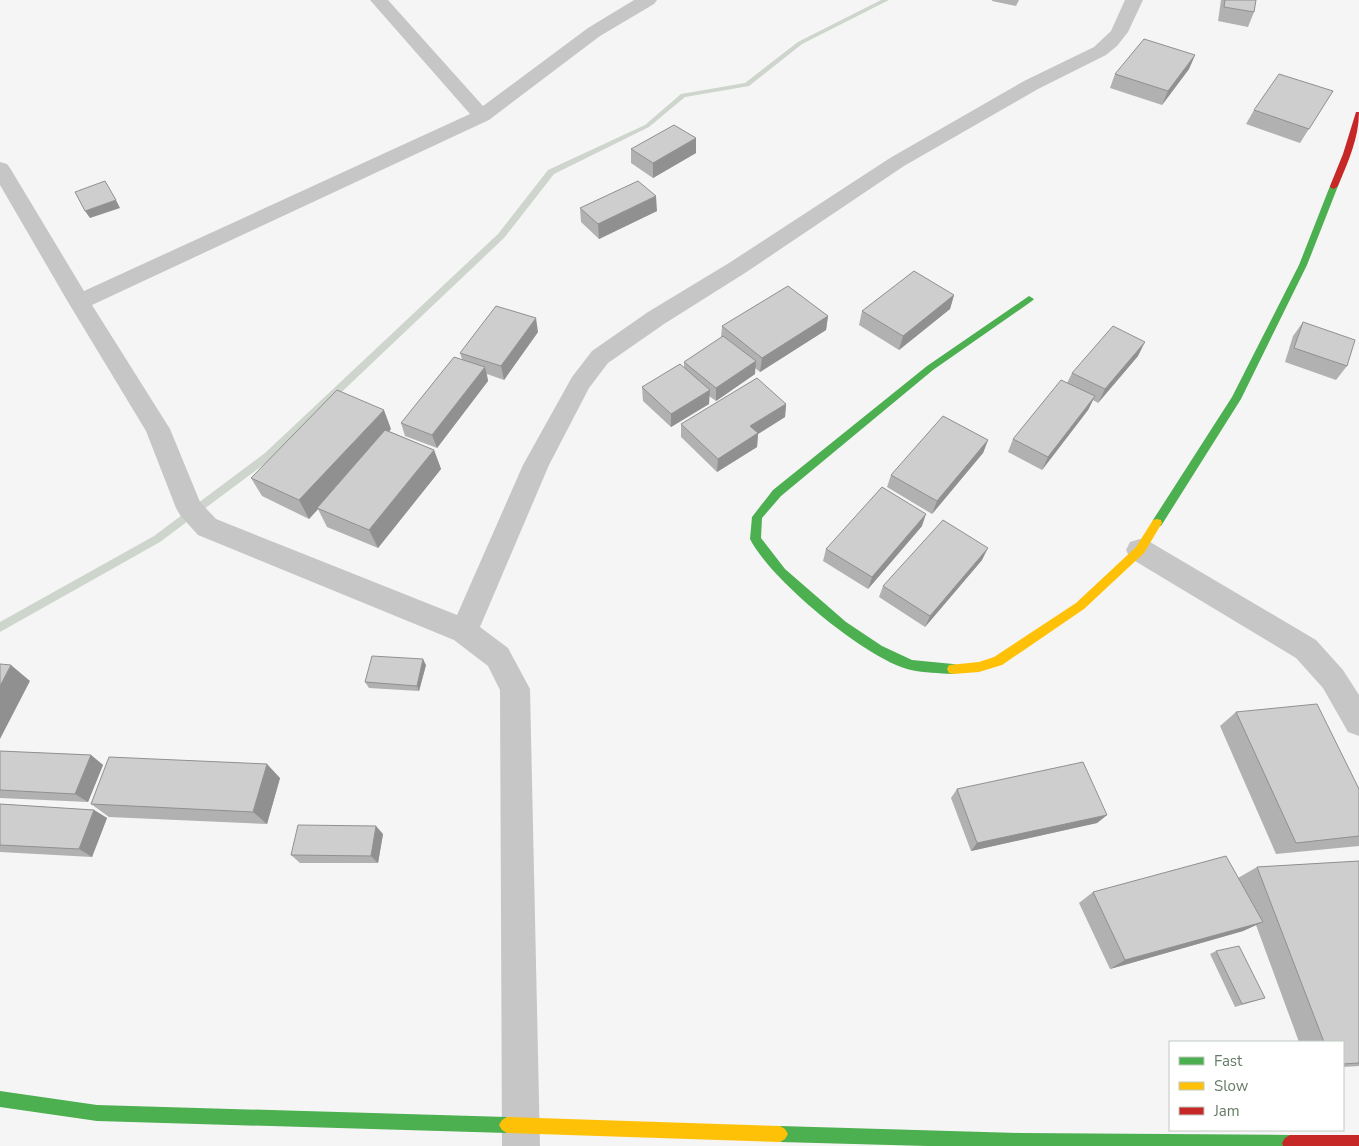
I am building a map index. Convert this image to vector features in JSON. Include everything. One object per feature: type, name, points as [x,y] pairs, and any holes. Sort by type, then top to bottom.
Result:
[{"type":"street","points":[[379,0],[482,116]]},
{"type":"street","points":[[79,302],[482,116],[594,32],[648,0]]},
{"type":"street","points":[[464,631],[536,465],[580,383],[600,357],[656,318],[737,268],[897,162],[1031,85],[1100,51],[1119,32],[1134,0]]},
{"type":"street","points":[[1029,299],[930,368],[777,493],[757,518],[755,539],[782,572],[842,626],[878,650],[911,665],[958,670],[979,667],[998,661],[1080,606],[1140,550],[1236,399],[1303,266],[1347,154],[1359,114]]},
{"type":"street","points":[[0,168],[79,302],[158,429],[198,517],[464,631],[498,657],[514,688],[521,1136]]},
{"type":"street","points":[[1140,550],[1306,650],[1333,679],[1359,722]]},
{"type":"street","points":[[0,1099],[97,1113],[521,1136],[1359,1143]]},
{"type":"building","points":[[1225,0],[1256,0],[1254,12],[1224,7]]},
{"type":"building","points":[[1144,39],[1195,55],[1168,91],[1115,74]]},
{"type":"building","points":[[1279,74],[1333,91],[1309,129],[1254,110]]},
{"type":"building","points":[[674,125],[696,138],[653,163],[631,149]]},
{"type":"building","points":[[105,181],[116,200],[85,211],[75,192]]},
{"type":"building","points":[[638,181],[656,196],[598,224],[580,208]]},
{"type":"building","points":[[914,271],[954,295],[903,336],[862,311]]},
{"type":"building","points":[[788,286],[828,316],[762,358],[722,326]]},
{"type":"building","points":[[496,306],[536,318],[501,366],[460,353]]},
{"type":"building","points":[[1303,322],[1355,340],[1347,366],[1294,348]]},
{"type":"building","points":[[1113,326],[1145,342],[1105,389],[1072,373]]},
{"type":"building","points":[[723,336],[756,361],[716,388],[684,362]]},
{"type":"building","points":[[454,357],[485,367],[432,435],[401,423]]},
{"type":"building","points":[[680,364],[710,390],[671,414],[642,387]]},
{"type":"building","points":[[757,378],[786,404],[750,426],[758,433],[718,459],[681,424]]},
{"type":"building","points":[[1061,380],[1095,396],[1048,457],[1013,439]]},
{"type":"building","points":[[337,390],[384,410],[299,500],[251,478]]},
{"type":"building","points":[[943,416],[988,440],[937,501],[891,475]]},
{"type":"building","points":[[385,430],[434,450],[369,530],[317,508]]},
{"type":"building","points":[[882,487],[926,514],[872,577],[826,549]]},
{"type":"building","points":[[943,520],[988,548],[930,616],[883,586]]},
{"type":"building","points":[[372,656],[423,659],[417,686],[365,682]]},
{"type":"building","points":[[0,664],[11,665],[0,686]]},
{"type":"building","points":[[1317,704],[1359,789],[1359,836],[1296,843],[1236,712]]},
{"type":"building","points":[[0,751],[91,755],[75,794],[0,790]]},
{"type":"building","points":[[109,757],[267,764],[253,812],[91,804]]},
{"type":"building","points":[[1083,762],[1107,815],[977,843],[957,789]]},
{"type":"building","points":[[0,804],[94,810],[79,849],[0,845]]},
{"type":"building","points":[[298,825],[376,826],[371,856],[291,855]]},
{"type":"building","points":[[1226,856],[1263,922],[1125,960],[1093,892]]},
{"type":"building","points":[[1359,861],[1359,1063],[1344,1064],[1344,1041],[1324,1041],[1257,867]]},
{"type":"building","points":[[1239,946],[1265,998],[1242,1004],[1216,951]]},
{"type":"waterway","points":[[0,627],[157,539],[268,456],[501,236],[551,172],[647,126],[683,95],[747,85],[800,43],[886,0]]},
{"type":"traffic: fast","points":[[1157,523],[1236,399],[1303,265],[1334,186]]},
{"type":"traffic: fast","points":[[953,669],[911,665],[878,650],[842,626],[781,572],[755,539],[757,517],[777,493],[930,368],[1029,299]]},
{"type":"traffic: fast","points":[[0,1099],[97,1113],[507,1125]]},
{"type":"traffic: fast","points":[[780,1134],[1021,1141],[1290,1143]]},
{"type":"traffic: slow","points":[[953,669],[979,667],[998,661],[1080,606],[1140,550],[1157,523]]},
{"type":"traffic: slow","points":[[507,1125],[780,1134]]},
{"type":"traffic: jam","points":[[1334,186],[1347,154],[1359,114]]},
{"type":"traffic: jam","points":[[1290,1143],[1359,1143]]}]
